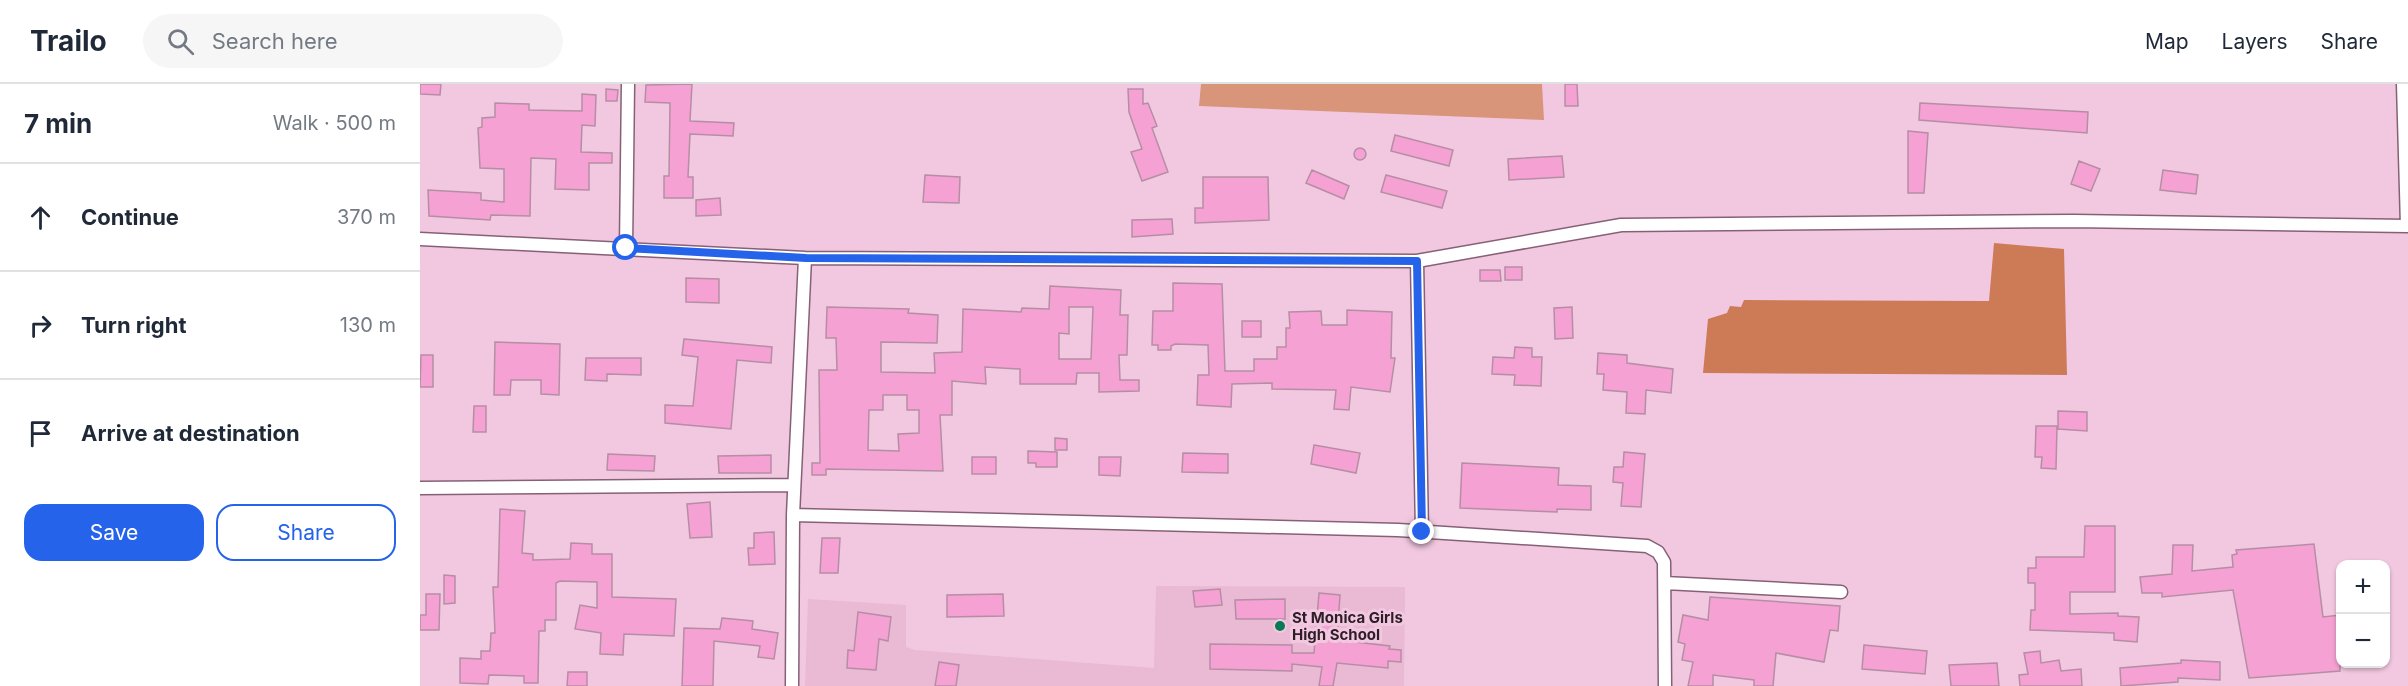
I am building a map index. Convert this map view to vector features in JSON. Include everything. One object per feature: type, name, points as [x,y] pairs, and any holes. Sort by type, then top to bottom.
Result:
[{"type":"street","points":[[626,248],[628,84]]},
{"type":"street","points":[[420,239],[806,258],[1417,261],[1621,225],[2074,221],[2407,226],[2403,84]]},
{"type":"street","points":[[792,686],[793,515],[806,258]]},
{"type":"street","points":[[1417,261],[1422,532]]},
{"type":"street","points":[[420,488],[794,485]]},
{"type":"street","points":[[793,515],[1422,532],[1647,546],[1658,552],[1664,562],[1665,686]]},
{"type":"street","points":[[1665,583],[1841,592]]},
{"type":"shaded area","points":[[1201,84],[1542,84],[1544,120],[1199,106]]},
{"type":"shaded area","points":[[1994,243],[2064,249],[2067,375],[1703,373],[1708,319],[1727,313],[1730,306],[1741,307],[1744,300],[1989,301]]},
{"type":"shaded area","name":"St Monica Girls High School","points":[[1156,586],[1405,587],[1404,686],[805,686],[808,599],[906,605],[906,647],[915,650],[1154,668]]},
{"type":"building","points":[[420,84],[441,84],[440,95],[420,94]]},
{"type":"building","points":[[692,84],[690,121],[734,123],[733,136],[690,134],[688,177],[693,177],[693,198],[664,198],[664,176],[669,176],[670,103],[645,102],[646,85]]},
{"type":"building","points":[[1565,84],[1577,84],[1578,106],[1565,106]]},
{"type":"building","points":[[606,89],[618,90],[617,101],[606,101]]},
{"type":"building","points":[[1128,89],[1143,89],[1143,104],[1148,103],[1157,126],[1152,128],[1168,172],[1142,181],[1131,152],[1142,149],[1129,112]]},
{"type":"building","points":[[582,94],[596,95],[595,126],[582,125],[581,152],[612,153],[612,163],[589,163],[589,190],[555,189],[556,159],[531,158],[530,216],[491,215],[490,220],[429,216],[428,190],[481,193],[481,200],[504,202],[504,169],[480,168],[478,128],[482,127],[482,118],[495,117],[495,103],[529,104],[529,110],[582,111]]},
{"type":"building","points":[[1920,103],[2088,112],[2087,133],[1919,120]]},
{"type":"building","points":[[1908,131],[1928,133],[1924,193],[1908,193]]},
{"type":"building","points":[[1395,135],[1453,150],[1449,166],[1391,151]]},
{"type":"building","points":[[1362,148],[1366,154],[1362,160],[1358,160],[1354,152]]},
{"type":"building","points":[[1562,156],[1564,177],[1509,180],[1508,159]]},
{"type":"building","points":[[2079,161],[2100,169],[2091,191],[2071,184]]},
{"type":"building","points":[[1312,170],[1349,186],[1344,199],[1306,183]]},
{"type":"building","points":[[2163,170],[2198,175],[2196,194],[2160,190]]},
{"type":"building","points":[[925,175],[960,177],[959,203],[923,202]]},
{"type":"building","points":[[1386,175],[1447,191],[1442,208],[1381,192]]},
{"type":"building","points":[[1203,177],[1268,177],[1269,220],[1195,223],[1195,208],[1203,208]]},
{"type":"building","points":[[720,198],[721,215],[696,216],[696,200]]},
{"type":"building","points":[[1172,219],[1173,234],[1132,237],[1132,220]]},
{"type":"building","points":[[1505,267],[1522,267],[1522,280],[1505,280]]},
{"type":"building","points":[[1480,270],[1500,270],[1501,281],[1480,281]]},
{"type":"building","points":[[686,278],[719,279],[719,303],[686,302]]},
{"type":"building","points":[[1173,283],[1222,284],[1225,371],[1254,371],[1254,359],[1277,359],[1277,347],[1286,347],[1286,328],[1290,328],[1289,312],[1321,311],[1322,325],[1347,325],[1347,310],[1392,312],[1391,358],[1395,358],[1390,392],[1351,387],[1349,410],[1334,409],[1336,390],[1272,389],[1272,383],[1232,384],[1231,407],[1197,405],[1198,375],[1209,375],[1208,345],[1175,344],[1171,346],[1171,350],[1158,350],[1158,345],[1152,345],[1153,311],[1173,311]]},
{"type":"building","points":[[1050,286],[1121,290],[1120,315],[1128,315],[1127,355],[1119,355],[1120,380],[1139,380],[1139,391],[1099,392],[1099,373],[1077,373],[1076,384],[1020,384],[1020,369],[985,367],[986,384],[952,381],[952,415],[940,415],[943,471],[826,469],[826,475],[812,475],[812,463],[820,463],[819,370],[837,370],[836,338],[826,338],[827,307],[909,309],[908,313],[938,315],[937,343],[881,342],[881,372],[935,373],[934,353],[962,352],[963,309],[1021,312],[1022,308],[1049,309]],"holes":[[[1069,307],[1093,307],[1091,359],[1059,359],[1059,333],[1069,334]],[[883,395],[907,395],[907,410],[919,410],[919,433],[898,434],[899,451],[868,450],[869,410],[883,410]]]},
{"type":"building","points":[[1572,307],[1573,338],[1555,339],[1554,308]]},
{"type":"building","points":[[1242,321],[1261,321],[1261,337],[1242,337]]},
{"type":"building","points":[[684,339],[772,347],[771,363],[737,360],[731,429],[665,423],[665,405],[693,406],[698,357],[682,355]]},
{"type":"building","points":[[495,342],[560,344],[559,395],[541,394],[541,380],[511,380],[510,395],[494,395]]},
{"type":"building","points":[[1515,347],[1532,348],[1532,357],[1542,357],[1541,386],[1514,385],[1515,375],[1492,374],[1493,357],[1514,358]]},
{"type":"building","points":[[1598,353],[1627,355],[1627,363],[1673,369],[1671,393],[1646,390],[1645,414],[1626,413],[1627,392],[1603,390],[1604,374],[1597,374]]},
{"type":"building","points":[[421,355],[433,355],[433,387],[420,387]]},
{"type":"building","points":[[586,358],[641,358],[641,375],[607,374],[607,381],[585,380]]},
{"type":"building","points":[[474,406],[486,406],[486,432],[473,432]]},
{"type":"building","points":[[2058,411],[2087,412],[2087,431],[2058,429]]},
{"type":"building","points":[[2036,426],[2057,426],[2056,469],[2041,468],[2042,457],[2035,457]]},
{"type":"building","points":[[1055,438],[1067,439],[1067,450],[1055,450]]},
{"type":"building","points":[[1314,445],[1360,453],[1356,473],[1311,464]]},
{"type":"building","points":[[1028,451],[1057,452],[1057,467],[1036,467],[1036,463],[1028,463]]},
{"type":"building","points":[[1624,452],[1645,454],[1641,507],[1621,506],[1623,483],[1613,482],[1614,467],[1623,467]]},
{"type":"building","points":[[1183,453],[1228,454],[1228,473],[1182,472]]},
{"type":"building","points":[[608,454],[655,456],[654,471],[607,470]]},
{"type":"building","points":[[771,455],[771,473],[719,473],[718,456]]},
{"type":"building","points":[[972,457],[996,457],[996,474],[972,474]]},
{"type":"building","points":[[1099,457],[1121,457],[1120,476],[1099,475]]},
{"type":"building","points":[[1462,463],[1559,468],[1558,485],[1591,486],[1591,510],[1557,509],[1557,512],[1460,508]]},
{"type":"building","points":[[710,502],[712,537],[690,538],[687,504]]},
{"type":"building","points":[[500,509],[525,511],[522,553],[533,554],[533,560],[570,559],[571,543],[592,544],[592,554],[612,554],[612,597],[676,599],[674,636],[624,634],[623,655],[600,654],[601,633],[575,629],[580,605],[597,608],[597,582],[560,581],[556,583],[556,620],[545,620],[545,631],[539,631],[538,683],[524,683],[524,676],[489,675],[488,684],[460,683],[460,658],[481,659],[481,651],[490,651],[491,633],[495,633],[493,587],[498,587]]},
{"type":"building","points":[[2085,526],[2115,526],[2115,592],[2070,592],[2070,614],[2118,613],[2118,616],[2139,617],[2137,642],[2114,640],[2114,633],[2030,630],[2031,610],[2035,610],[2035,583],[2028,583],[2028,568],[2036,568],[2036,557],[2084,557]]},
{"type":"building","points":[[774,532],[775,564],[749,565],[748,548],[754,548],[754,533]]},
{"type":"building","points":[[822,538],[840,538],[838,573],[820,573]]},
{"type":"building","points":[[2314,544],[2323,617],[2336,615],[2336,668],[2340,668],[2340,671],[2249,678],[2233,590],[2162,597],[2162,593],[2142,593],[2140,577],[2172,574],[2173,545],[2193,545],[2192,571],[2233,567],[2232,555],[2237,554],[2236,550]]},
{"type":"building","points":[[444,575],[455,576],[455,603],[444,604]]},
{"type":"building","points":[[1220,589],[1222,605],[1195,607],[1193,591]]},
{"type":"building","points":[[1319,593],[1340,595],[1337,640],[1390,646],[1389,649],[1401,650],[1401,662],[1388,661],[1388,668],[1337,663],[1333,686],[1319,686],[1322,667],[1292,664],[1292,671],[1210,669],[1210,644],[1292,645],[1292,653],[1314,653]]},
{"type":"building","points":[[426,594],[440,594],[439,630],[420,630],[420,615],[426,615]]},
{"type":"building","points":[[1003,594],[1004,616],[947,617],[947,595]]},
{"type":"building","points":[[1710,597],[1840,606],[1838,631],[1830,630],[1824,662],[1776,653],[1773,686],[1754,686],[1754,680],[1713,675],[1713,686],[1688,686],[1693,662],[1682,660],[1685,644],[1678,642],[1683,615],[1708,620]]},
{"type":"building","points":[[1285,599],[1285,619],[1236,619],[1235,600]]},
{"type":"building","points":[[858,612],[891,617],[888,641],[879,639],[876,670],[847,668],[848,650],[854,651]]},
{"type":"building","points":[[722,618],[753,621],[752,629],[778,633],[774,659],[758,657],[760,646],[714,641],[713,686],[682,686],[684,628],[720,629]]},
{"type":"building","points":[[1864,645],[1927,651],[1925,674],[1862,669]]},
{"type":"building","points":[[2040,651],[2041,663],[2059,660],[2061,671],[2081,669],[2082,686],[2020,686],[2019,675],[2028,674],[2024,653]]},
{"type":"building","points":[[2181,660],[2220,662],[2220,680],[2178,678],[2178,682],[2121,686],[2120,668],[2181,663]]},
{"type":"building","points":[[939,662],[959,665],[956,686],[935,686]]},
{"type":"building","points":[[1997,663],[1999,686],[1951,686],[1949,665]]},
{"type":"building","points":[[568,672],[587,672],[587,686],[567,686]]},
{"type":"place","name":"St Monica Girls High School","points":[[1280,626]]},
{"type":"route","points":[[626,248],[806,258],[1417,261],[1422,532]]}]
